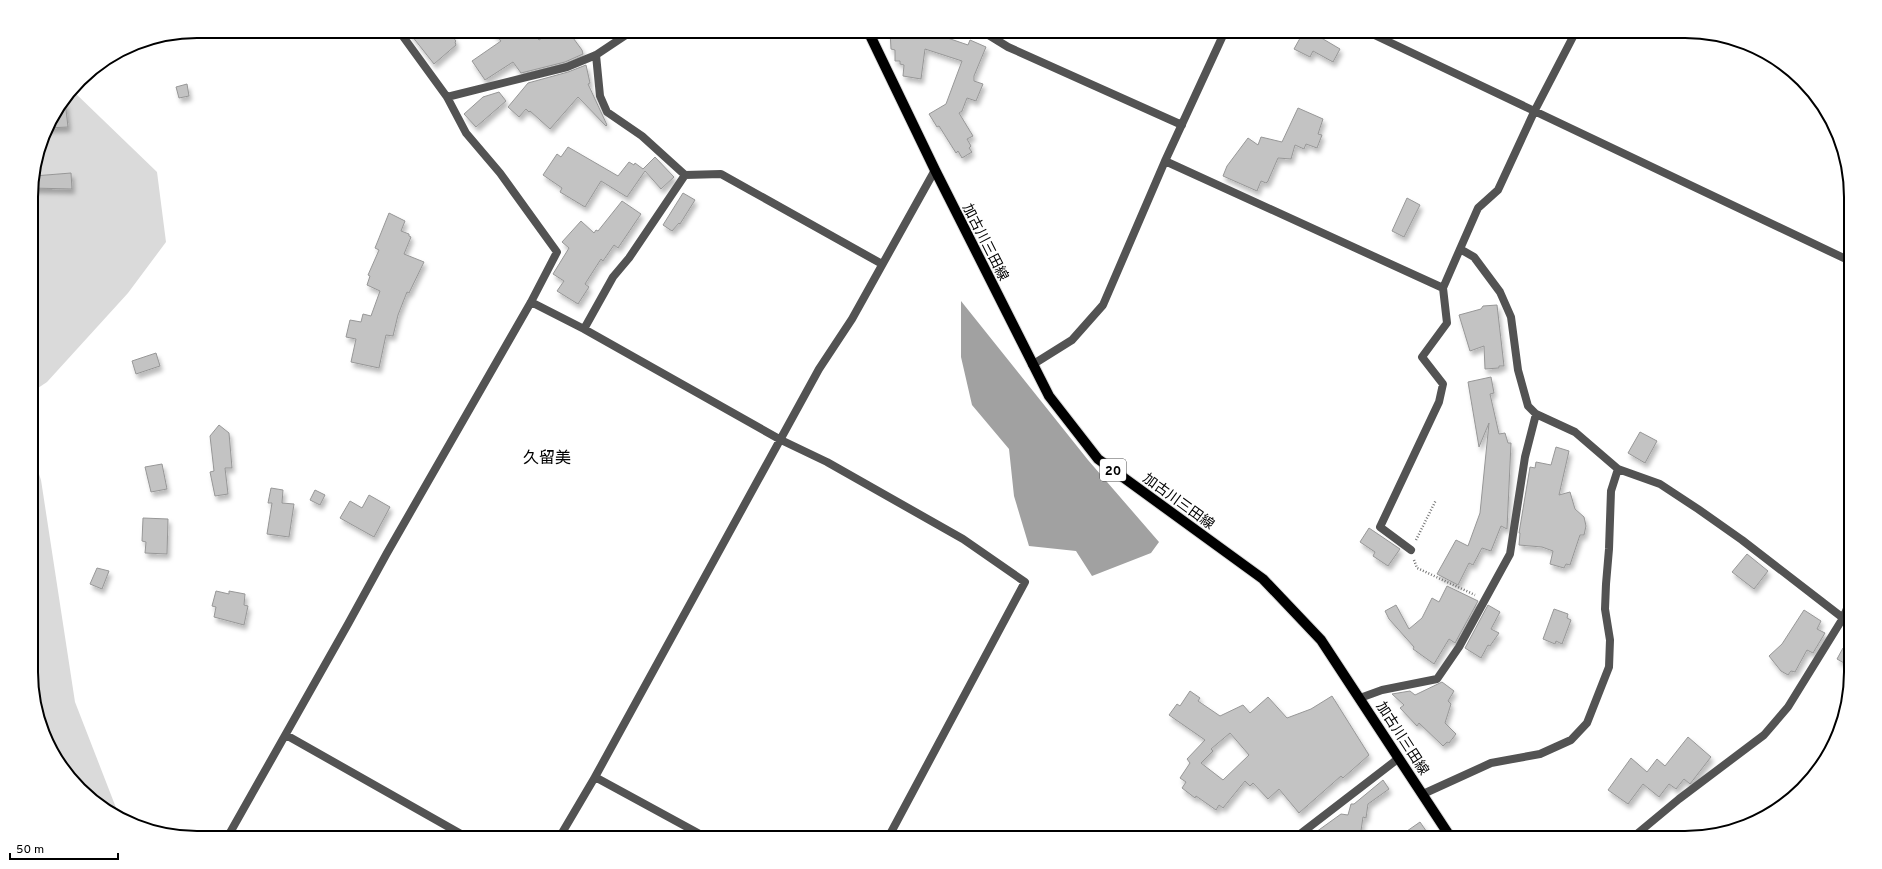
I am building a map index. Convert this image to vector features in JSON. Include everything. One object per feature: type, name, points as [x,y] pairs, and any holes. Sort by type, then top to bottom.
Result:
[{"type":"main road","name":"加古川三田線","points":[[871,38],[935,170],[1032,365],[1049,396],[1098,459],[1263,579],[1320,640],[1360,698],[1447,831]]},
{"type":"street","points":[[231,831],[558,252],[500,173],[466,133],[446,97],[404,38]]},
{"type":"street","points":[[446,97],[567,67],[596,55],[622,38]]},
{"type":"street","points":[[993,38],[1008,47],[1182,125]]},
{"type":"street","points":[[1032,365],[1072,340],[1103,305],[1165,161],[1222,38]]},
{"type":"street","points":[[1381,38],[1844,257]]},
{"type":"street","points":[[1411,550],[1380,527],[1439,402],[1443,384],[1422,357],[1447,323],[1443,288],[1478,208],[1498,190],[1535,110],[1572,38]]},
{"type":"street","points":[[596,55],[600,96],[607,112],[642,136],[685,175],[722,174],[882,264]]},
{"type":"street","points":[[1165,161],[1443,288]]},
{"type":"street","points":[[563,831],[595,777],[819,369],[852,319],[935,170]]},
{"type":"street","points":[[584,329],[613,277],[629,258],[685,175]]},
{"type":"street","points":[[1460,249],[1474,257],[1500,292],[1511,317],[1518,370],[1528,406],[1536,414],[1575,432],[1618,469],[1660,484],[1698,509],[1742,540],[1843,618],[1788,707],[1764,735],[1679,799],[1640,831]]},
{"type":"street","points":[[531,302],[584,329],[781,440],[827,462],[963,538],[1025,582],[892,831]]},
{"type":"street","points":[[1360,698],[1382,690],[1437,679],[1459,646],[1510,554],[1525,457],[1536,414]]},
{"type":"street","points":[[1423,794],[1491,763],[1540,754],[1572,740],[1587,723],[1609,667],[1610,640],[1605,608],[1606,584],[1611,491],[1618,469]]},
{"type":"street","points":[[286,735],[456,831]]},
{"type":"street","points":[[1304,831],[1399,758]]},
{"type":"street","points":[[595,777],[694,831]]},
{"type":"path","points":[[1436,500],[1411,550],[1417,568],[1485,599]]},
{"type":"shaded area","points":[[76,94],[157,172],[166,242],[128,293],[47,382],[38,388],[38,186],[43,156],[54,126]]},
{"type":"shaded area","points":[[961,301],[1088,460],[1159,542],[1151,553],[1092,576],[1076,551],[1029,546],[1014,496],[1009,449],[972,405],[961,357]]},
{"type":"shaded area","points":[[38,471],[41,480],[75,702],[117,810],[92,792],[77,777],[54,743],[43,713],[38,683]]},
{"type":"building","points":[[414,38],[454,38],[456,41],[456,45],[434,64]]},
{"type":"building","points":[[498,38],[537,38],[539,40],[542,38],[573,38],[582,50],[583,54],[565,62],[521,73],[513,62],[485,80],[472,61],[501,41]]},
{"type":"building","points":[[890,38],[948,38],[968,45],[970,40],[986,47],[974,76],[974,81],[983,84],[976,101],[967,98],[962,111],[959,113],[973,136],[967,139],[971,146],[969,148],[972,152],[962,158],[958,151],[956,153],[939,126],[937,127],[929,114],[946,104],[962,61],[925,49],[921,79],[903,76],[904,65],[900,64],[900,61],[895,61],[895,50],[891,49]]},
{"type":"building","points":[[1300,38],[1321,38],[1340,49],[1333,62],[1313,51],[1310,57],[1294,49]]},
{"type":"building","points":[[586,65],[590,83],[588,84],[607,125],[606,126],[578,97],[550,129],[530,111],[529,112],[526,109],[519,117],[508,107],[528,83],[568,72]]},
{"type":"building","points":[[187,84],[189,96],[179,98],[176,87]]},
{"type":"building","points":[[499,92],[506,101],[476,127],[464,114],[483,97]]},
{"type":"building","points":[[66,107],[68,127],[53,128]]},
{"type":"building","points":[[1298,108],[1323,119],[1318,134],[1322,135],[1317,148],[1306,144],[1304,149],[1295,145],[1291,159],[1278,158],[1268,181],[1266,183],[1261,181],[1257,191],[1223,176],[1227,166],[1248,138],[1258,145],[1261,137],[1282,142]]},
{"type":"building","points":[[568,147],[618,176],[629,162],[634,165],[635,163],[643,169],[655,157],[674,177],[661,189],[645,171],[627,197],[601,181],[585,207],[560,192],[562,188],[543,175],[557,154],[561,157]]},
{"type":"building","points":[[71,173],[72,189],[38,188],[39,176]]},
{"type":"building","points":[[683,193],[695,200],[680,224],[679,223],[672,231],[663,225]]},
{"type":"building","points":[[1407,198],[1420,205],[1404,237],[1392,231]]},
{"type":"building","points":[[622,201],[641,214],[618,248],[614,245],[603,261],[601,259],[585,284],[589,287],[578,304],[557,291],[564,281],[553,274],[569,248],[562,242],[581,221],[594,233],[596,230],[598,231]]},
{"type":"building","points":[[389,213],[405,221],[401,231],[409,234],[411,237],[404,254],[424,262],[409,293],[407,292],[398,315],[393,336],[386,335],[379,368],[351,362],[356,339],[346,337],[350,320],[361,322],[363,314],[371,316],[380,291],[367,285],[370,276],[368,275],[379,250],[375,248]]},
{"type":"building","points":[[1497,305],[1504,366],[1485,369],[1484,346],[1470,351],[1459,315],[1481,309],[1483,306]]},
{"type":"building","points":[[156,353],[160,366],[136,374],[132,361]]},
{"type":"building","points":[[1491,377],[1494,393],[1490,394],[1499,434],[1505,433],[1508,443],[1511,443],[1507,529],[1501,526],[1491,551],[1482,548],[1473,565],[1469,563],[1458,585],[1437,574],[1456,540],[1468,546],[1480,513],[1489,423],[1479,447],[1468,382]]},
{"type":"building","points":[[219,425],[229,433],[232,468],[225,468],[228,494],[215,496],[210,472],[214,471],[210,436]]},
{"type":"building","points":[[1640,432],[1657,441],[1645,463],[1628,453]]},
{"type":"building","points":[[1556,447],[1569,451],[1559,495],[1570,492],[1575,509],[1584,517],[1586,526],[1584,535],[1580,535],[1570,565],[1566,564],[1564,568],[1550,564],[1553,551],[1542,547],[1519,545],[1519,533],[1530,467],[1535,468],[1536,462],[1551,465]]},
{"type":"building","points":[[162,464],[167,489],[151,492],[145,467]]},
{"type":"building","points":[[271,488],[283,490],[282,503],[294,504],[289,537],[267,534],[272,503],[268,503]]},
{"type":"building","points":[[315,490],[325,495],[320,505],[310,500]]},
{"type":"building","points":[[369,495],[390,507],[374,537],[340,518],[350,501],[362,508]]},
{"type":"building","points":[[143,518],[168,519],[167,554],[145,553],[146,542],[142,541]]},
{"type":"building","points":[[1369,528],[1400,549],[1388,566],[1373,556],[1375,552],[1360,542]]},
{"type":"building","points":[[1747,554],[1768,571],[1754,589],[1732,572]]},
{"type":"building","points":[[97,568],[109,571],[102,589],[90,584]]},
{"type":"building","points":[[1447,586],[1478,601],[1455,643],[1449,639],[1434,664],[1413,649],[1414,647],[1389,619],[1385,611],[1396,605],[1409,629],[1422,618],[1432,598],[1439,602]]},
{"type":"building","points":[[216,591],[229,594],[229,591],[245,594],[244,605],[248,606],[244,625],[214,617],[216,607],[212,606]]},
{"type":"building","points":[[1488,605],[1500,612],[1491,629],[1499,633],[1490,646],[1488,645],[1481,658],[1465,648]]},
{"type":"building","points":[[1554,609],[1568,614],[1567,618],[1571,620],[1562,644],[1556,641],[1555,644],[1543,639]]},
{"type":"building","points":[[1804,610],[1821,621],[1817,629],[1825,633],[1813,653],[1807,650],[1795,672],[1791,671],[1788,675],[1781,671],[1769,656],[1782,644]]},
{"type":"building","points":[[1843,648],[1844,663],[1837,659]]},
{"type":"building","points":[[1442,682],[1454,691],[1448,701],[1451,704],[1445,723],[1456,734],[1449,743],[1447,742],[1443,746],[1419,723],[1417,726],[1400,708],[1404,705],[1392,694],[1410,691],[1415,695]]},
{"type":"building","points":[[1190,691],[1200,698],[1198,701],[1220,716],[1243,705],[1250,713],[1268,697],[1287,718],[1311,709],[1332,696],[1369,755],[1343,778],[1341,776],[1299,813],[1279,789],[1268,799],[1253,783],[1250,786],[1245,781],[1223,808],[1219,805],[1216,810],[1196,796],[1195,798],[1182,788],[1186,782],[1180,778],[1190,763],[1187,759],[1205,740],[1169,715],[1177,704],[1180,706]],"holes":[[[1230,733],[1249,755],[1223,780],[1201,763],[1213,751],[1211,749]]]},
{"type":"building","points":[[1688,737],[1711,757],[1690,784],[1684,779],[1676,789],[1669,784],[1659,797],[1643,784],[1628,804],[1608,790],[1631,758],[1647,772],[1657,759],[1665,766]]},
{"type":"building","points":[[1383,780],[1389,789],[1368,804],[1366,818],[1363,817],[1361,831],[1317,831],[1341,814],[1348,815],[1351,804],[1354,804]]},
{"type":"building","points":[[1420,822],[1426,831],[1407,831]]},
{"type":"district","name":"久留美","points":[[547,457]]}]
